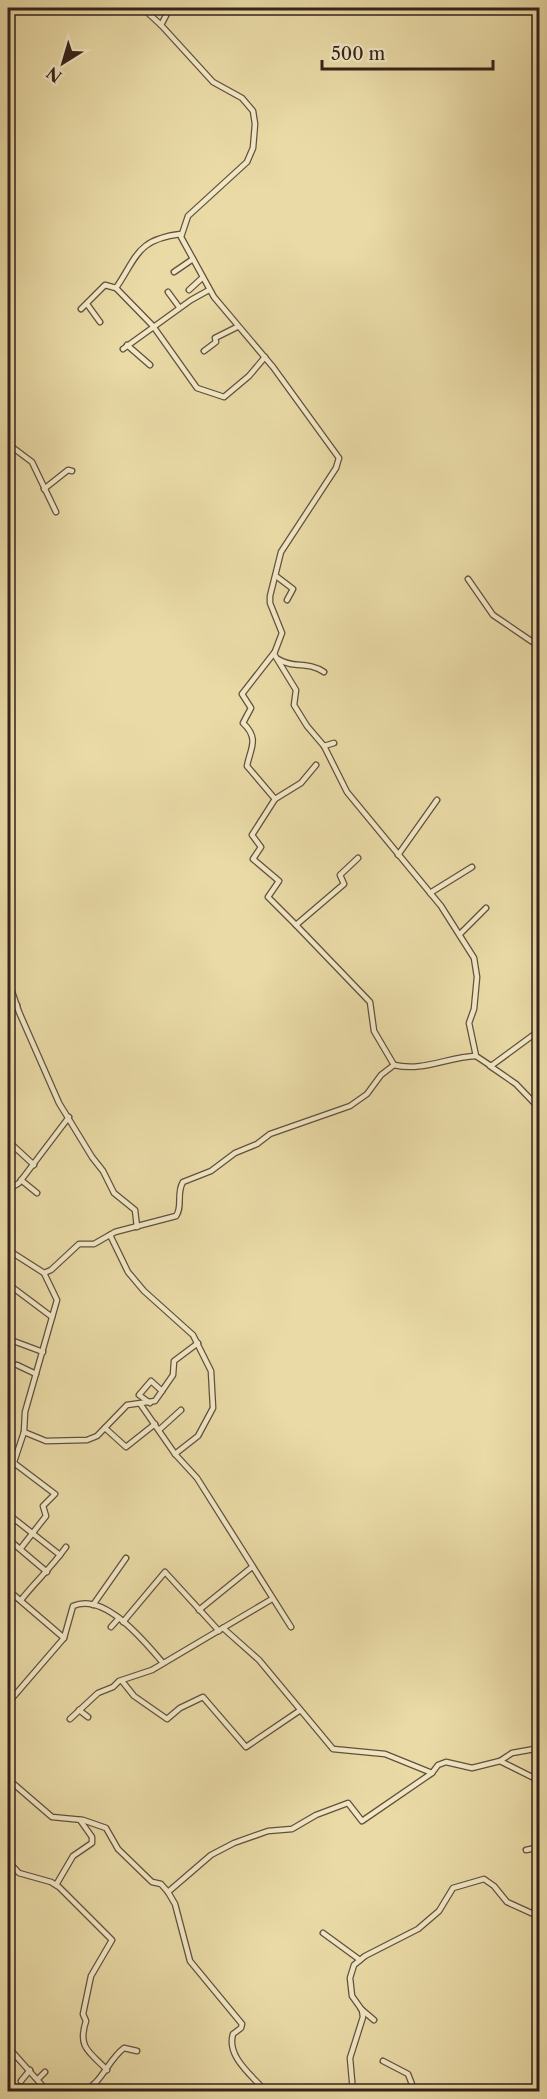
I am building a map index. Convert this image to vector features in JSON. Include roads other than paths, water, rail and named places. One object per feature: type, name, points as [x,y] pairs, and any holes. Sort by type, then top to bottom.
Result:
[{"type":"street","points":[[8,11],[11,8]]},
{"type":"street","points":[[148,8],[148,13],[207,76],[220,87],[242,98],[253,111],[255,130],[250,156],[246,163],[188,216],[181,234],[209,290],[237,327],[265,357],[339,458],[336,468],[281,552],[270,600],[282,636],[274,655],[242,695],[251,708],[243,723],[250,732],[253,744],[252,755],[247,766],[275,799]]},
{"type":"street","points":[[161,25],[170,8]]},
{"type":"street","points":[[116,288],[138,250],[167,236],[181,234]]},
{"type":"street","points":[[174,272],[193,259]]},
{"type":"street","points":[[189,290],[202,278]]},
{"type":"street","points":[[81,309],[105,285],[116,288],[153,327],[197,388],[222,398],[249,376],[265,357]]},
{"type":"street","points":[[150,364],[125,347],[179,307],[209,290]]},
{"type":"street","points":[[168,292],[179,307]]},
{"type":"street","points":[[87,304],[100,322]]},
{"type":"street","points":[[204,351],[216,342],[215,338],[237,327]]},
{"type":"street","points":[[8,444],[29,458],[56,512]]},
{"type":"street","points":[[44,489],[68,470],[72,471]]},
{"type":"street","points":[[276,576],[293,589],[287,600]]},
{"type":"street","points":[[468,579],[493,615],[540,647]]},
{"type":"street","points":[[274,655],[290,666],[311,664],[324,672]]},
{"type":"street","points":[[274,655],[296,690],[295,707],[324,746],[346,792],[430,893],[460,934],[476,965],[474,1006],[469,1023],[476,1056]]},
{"type":"street","points":[[324,746],[334,743]]},
{"type":"street","points":[[316,765],[301,783],[275,799],[252,835],[261,847],[253,859],[279,881],[268,897],[370,1002],[374,1013],[374,1031],[394,1065]]},
{"type":"street","points":[[398,855],[437,800]]},
{"type":"street","points":[[296,925],[344,884],[345,881],[340,874],[358,858]]},
{"type":"street","points":[[430,893],[472,867]]},
{"type":"street","points":[[460,934],[486,908]]},
{"type":"street","points":[[8,980],[51,1086],[114,1193],[135,1210],[137,1227]]},
{"type":"street","points":[[8,1011],[17,1005]]},
{"type":"street","points":[[490,1066],[540,1030]]},
{"type":"street","points":[[44,1273],[51,1270],[79,1244],[94,1244],[110,1235],[176,1216],[179,1210],[181,1184],[211,1171],[238,1152],[279,1130],[350,1106],[364,1097],[381,1075],[394,1065],[422,1068],[454,1058],[476,1056],[516,1084],[540,1108]]},
{"type":"street","points":[[8,1184],[14,1186],[21,1180],[69,1117]]},
{"type":"street","points":[[8,1141],[34,1165]]},
{"type":"street","points":[[21,1180],[37,1193]]},
{"type":"street","points":[[110,1235],[128,1272],[198,1343],[211,1371],[213,1408],[198,1436],[175,1454]]},
{"type":"street","points":[[8,1250],[44,1273],[56,1297],[25,1412],[24,1432],[8,1480]]},
{"type":"street","points":[[31,1264],[36,1258]]},
{"type":"street","points":[[8,1284],[52,1317]]},
{"type":"street","points":[[8,1339],[43,1352]]},
{"type":"street","points":[[24,1432],[46,1441],[67,1442],[94,1438],[127,1406],[150,1403],[162,1391],[174,1373],[174,1361],[198,1343]]},
{"type":"street","points":[[17,1365],[36,1374]]},
{"type":"street","points":[[150,1403],[140,1395],[151,1381],[162,1391]]},
{"type":"street","points":[[141,1405],[175,1454],[196,1479],[291,1627]]},
{"type":"street","points":[[159,1430],[181,1410]]},
{"type":"street","points":[[105,1428],[126,1447],[155,1424]]},
{"type":"street","points":[[14,1463],[55,1494],[43,1504],[46,1516],[21,1548]]},
{"type":"street","points":[[8,1514],[60,1555]]},
{"type":"street","points":[[8,1539],[47,1572]]},
{"type":"street","points":[[21,1600],[66,1547]]},
{"type":"street","points":[[93,1605],[126,1558]]},
{"type":"street","points":[[199,1610],[252,1567]]},
{"type":"street","points":[[111,1627],[121,1620],[165,1572],[199,1610],[221,1630],[248,1648],[333,1749],[385,1754],[432,1773]]},
{"type":"street","points":[[8,1590],[64,1638]]},
{"type":"street","points":[[70,1719],[98,1693],[163,1663],[272,1599]]},
{"type":"street","points":[[8,1703],[64,1638],[73,1606],[82,1603],[106,1609],[121,1620],[163,1663]]},
{"type":"street","points":[[124,1632],[129,1628]]},
{"type":"street","points":[[122,1681],[134,1696],[167,1719],[180,1708],[202,1697],[246,1746],[299,1711]]},
{"type":"street","points":[[79,1710],[88,1717]]},
{"type":"street","points":[[168,1892],[211,1855],[234,1843],[268,1832],[292,1829],[316,1815],[348,1803],[362,1821],[432,1773],[438,1765],[446,1762],[472,1768],[484,1767],[512,1753],[540,1748]]},
{"type":"street","points":[[500,1761],[540,1781]]},
{"type":"street","points":[[8,1779],[49,1815],[64,1820],[80,1820],[106,1828],[118,1849],[153,1883],[161,1884],[168,1892],[176,1904],[190,1961],[242,2024],[242,2028],[233,2034],[232,2044],[245,2070],[266,2091]]},
{"type":"street","points":[[56,1885],[73,1856],[92,1843],[92,1837],[80,1820]]},
{"type":"street","points":[[526,1850],[540,1847]]},
{"type":"street","points":[[8,1861],[19,1873],[56,1885],[112,1940],[91,1976],[82,2014],[86,2021],[82,2033],[85,2047],[107,2070]]},
{"type":"street","points":[[374,2020],[361,2009],[352,1996],[350,1978],[352,1970],[360,1960],[418,1929],[439,1911],[453,1888],[483,1879],[494,1886],[507,1902],[540,1917]]},
{"type":"street","points":[[323,1933],[360,1960]]},
{"type":"street","points":[[353,2091],[350,2058],[361,2026],[361,2009]]},
{"type":"street","points":[[8,2047],[48,2091]]},
{"type":"street","points":[[84,2091],[107,2070],[124,2048],[138,2051]]},
{"type":"street","points":[[383,2061],[408,2074],[415,2091]]},
{"type":"street","points":[[21,2081],[30,2070]]},
{"type":"street","points":[[38,2079],[45,2072]]}]
